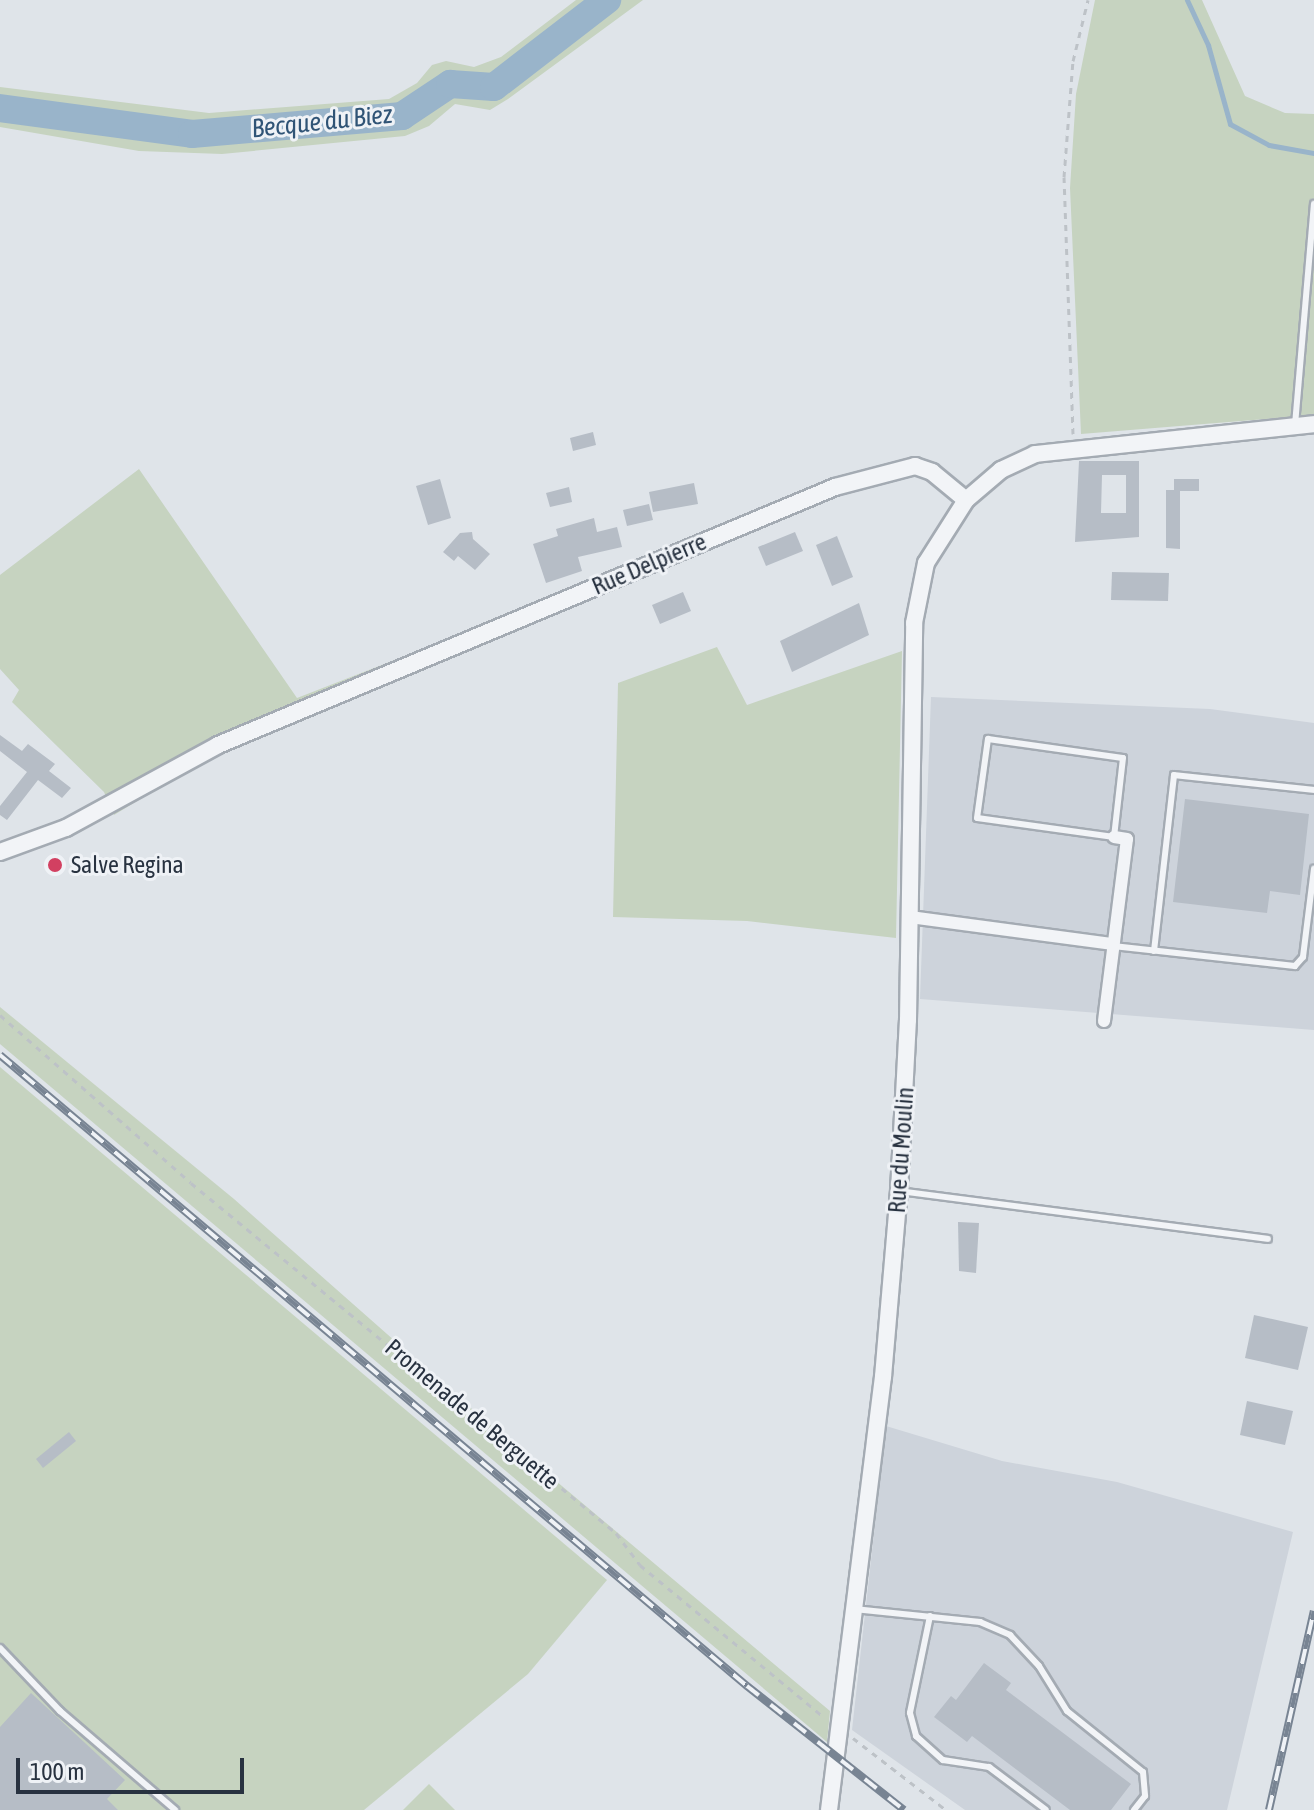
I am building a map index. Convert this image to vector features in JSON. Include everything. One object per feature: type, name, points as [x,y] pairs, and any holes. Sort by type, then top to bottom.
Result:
[{"type":"street","points":[[966,500],[1013,463],[1073,446],[1314,424]]},
{"type":"street","name":"Rue Delpierre","points":[[0,852],[66,828],[230,739],[835,487],[915,466],[932,472],[966,500]]},
{"type":"street","name":"Rue du Moulin","points":[[829,1810],[899,1191],[910,917],[917,596],[938,537],[966,500]]},
{"type":"street","points":[[1104,1021],[1127,839],[1114,837]]},
{"type":"street","points":[[910,917],[1113,945]]},
{"type":"lane","points":[[1295,425],[1314,204]]},
{"type":"lane","points":[[988,739],[1123,758],[1114,837],[977,818],[988,739]]},
{"type":"lane","points":[[1154,951],[1174,775],[1314,790]]},
{"type":"lane","points":[[1113,945],[1279,968],[1299,964],[1314,869]]},
{"type":"lane","points":[[899,1191],[1268,1239]]},
{"type":"lane","points":[[854,1609],[980,1622],[1010,1635],[1039,1666],[1067,1711],[1143,1772],[1145,1796],[1134,1810]]},
{"type":"lane","points":[[930,1616],[910,1713],[916,1736],[943,1760],[989,1767],[1046,1810]]},
{"type":"lane","points":[[0,1648],[60,1711],[175,1810]]},
{"type":"path","points":[[1073,446],[1064,195],[1072,72],[1088,0]]},
{"type":"path","name":"Promenade de Berguette","points":[[0,1015],[191,1183],[616,1533],[640,1565],[946,1810]]},
{"type":"shaded area","points":[[931,697],[1210,709],[1314,723],[1314,1030],[920,999]]},
{"type":"shaded area","points":[[886,1426],[1002,1461],[1117,1482],[1293,1532],[1227,1810],[965,1810],[852,1730]]},
{"type":"green space","points":[[576,0],[643,0],[490,110],[455,104],[429,126],[405,136],[222,154],[139,151],[0,127],[0,87],[209,113],[389,99],[417,83],[432,65],[446,61],[474,67],[501,57]]},
{"type":"green space","points":[[1095,0],[1202,0],[1245,96],[1285,113],[1314,114],[1314,415],[1081,434],[1070,188],[1076,94]]},
{"type":"green space","points":[[139,469],[297,698],[451,638],[458,655],[206,759],[114,815],[104,792],[12,702],[19,690],[0,669],[0,575]]},
{"type":"green space","points":[[717,647],[747,705],[902,651],[896,938],[747,921],[613,917],[618,683]]},
{"type":"green space","points":[[0,1007],[234,1199],[506,1439],[830,1711],[827,1742],[0,1044]]},
{"type":"green space","points":[[0,1067],[607,1580],[528,1674],[364,1810],[0,1810]]},
{"type":"green space","points":[[429,1784],[455,1810],[403,1810]]},
{"type":"building","points":[[593,432],[596,445],[573,451],[570,438]]},
{"type":"building","points":[[1079,461],[1139,461],[1139,537],[1075,542]],"holes":[[[1102,475],[1126,475],[1126,513],[1101,513]]]},
{"type":"building","points":[[440,479],[451,518],[428,525],[416,486]]},
{"type":"building","points":[[1174,479],[1199,479],[1199,491],[1180,491],[1180,549],[1166,548],[1166,490],[1174,490]]},
{"type":"building","points":[[694,483],[698,504],[653,512],[649,492]]},
{"type":"building","points":[[569,487],[572,502],[550,507],[546,493]]},
{"type":"building","points":[[649,504],[653,520],[627,526],[623,510]]},
{"type":"building","points":[[594,518],[597,532],[617,527],[622,547],[578,557],[582,571],[546,583],[533,544],[558,536],[556,529]]},
{"type":"building","points":[[472,532],[473,539],[490,554],[475,570],[458,556],[454,561],[443,552],[460,533]]},
{"type":"building","points":[[795,532],[803,551],[766,566],[758,547]]},
{"type":"building","points":[[837,536],[853,577],[832,586],[816,545]]},
{"type":"building","points":[[1112,572],[1169,573],[1168,601],[1111,600]]},
{"type":"building","points":[[683,592],[691,611],[660,624],[652,605]]},
{"type":"building","points":[[859,603],[869,635],[792,672],[780,641]]},
{"type":"building","points":[[0,735],[22,751],[28,744],[55,764],[49,771],[71,788],[62,798],[38,780],[7,820],[0,815],[0,806],[27,772],[0,751]]},
{"type":"building","points":[[1185,799],[1309,814],[1300,895],[1270,891],[1267,913],[1173,902]]},
{"type":"building","points":[[958,1222],[979,1223],[976,1273],[959,1271]]},
{"type":"building","points":[[1254,1315],[1308,1327],[1298,1370],[1245,1358]]},
{"type":"building","points":[[1247,1401],[1293,1411],[1285,1445],[1240,1435]]},
{"type":"building","points":[[69,1432],[76,1441],[43,1468],[36,1459]]},
{"type":"building","points":[[984,1663],[1011,1683],[1006,1690],[1131,1784],[1111,1810],[1070,1810],[972,1736],[967,1742],[934,1717],[951,1696],[956,1700]]},
{"type":"building","points":[[31,1693],[125,1780],[107,1799],[118,1810],[0,1810],[0,1727]]},
{"type":"waterway","name":"Becque du Biez","points":[[0,108],[192,134],[402,116],[450,84],[494,87],[607,0]]},
{"type":"waterway","name":"Becque du Biez","points":[[1187,0],[1208,45],[1230,124],[1269,145],[1314,153]]},
{"type":"railway","points":[[0,1055],[747,1686],[904,1810]]},
{"type":"railway","points":[[1269,1810],[1314,1611]]},
{"type":"place","name":"Salve Regina","points":[[55,865]]}]
